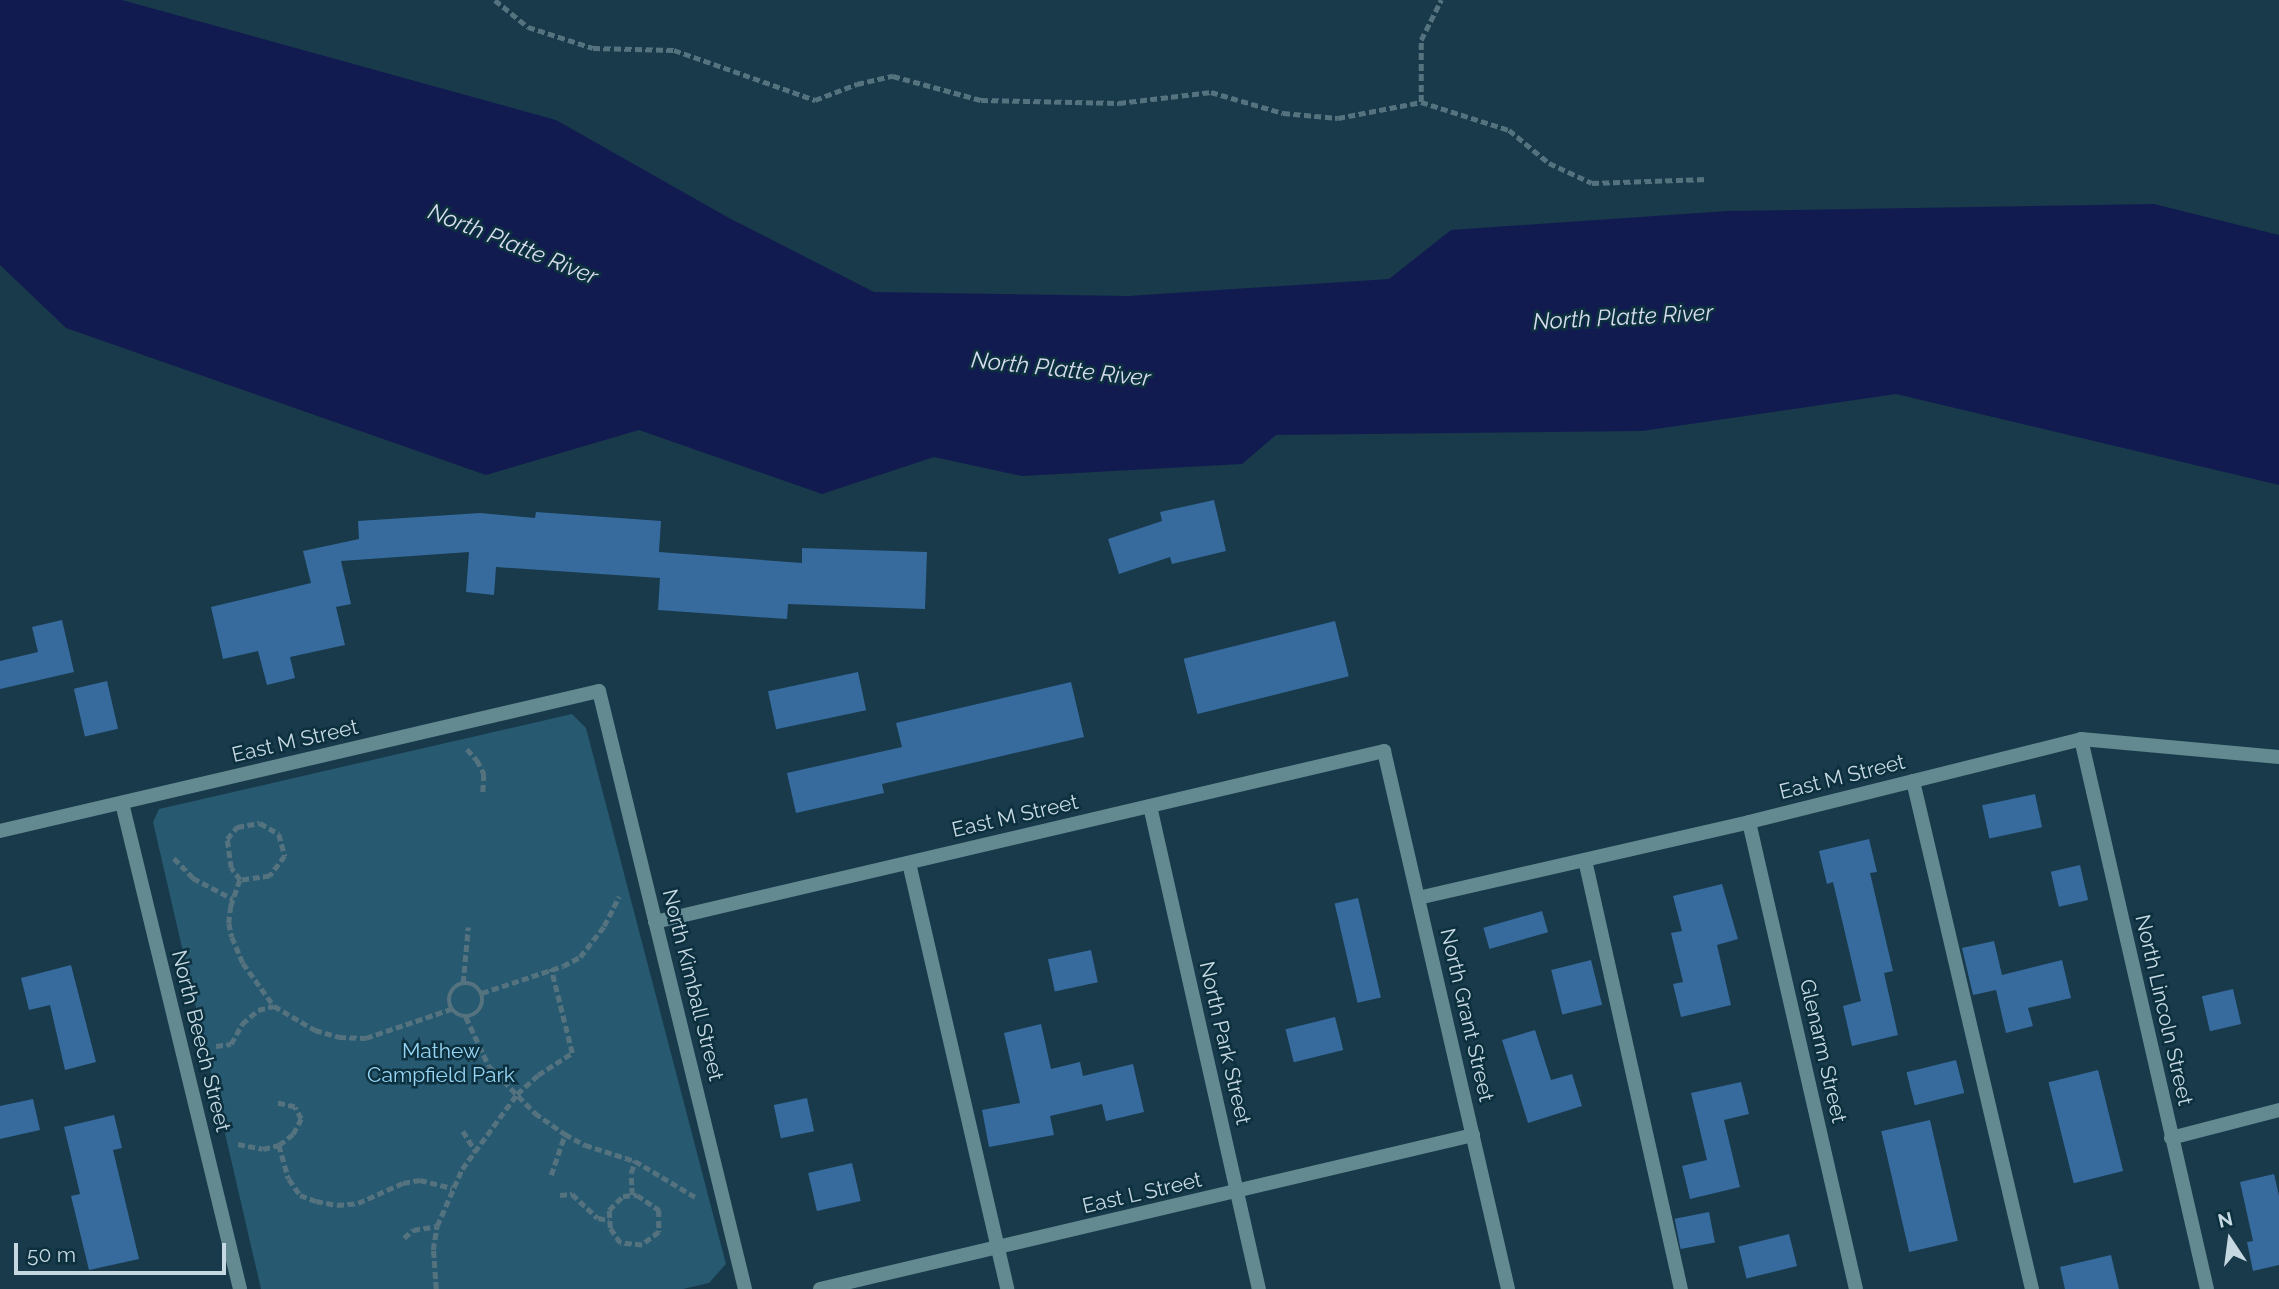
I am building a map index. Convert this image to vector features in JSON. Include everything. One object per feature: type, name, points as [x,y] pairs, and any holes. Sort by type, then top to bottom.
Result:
[{"type":"street","name":"East M Street","points":[[0,831],[599,691]]},
{"type":"street","name":"North Kimball Street","points":[[599,691],[745,1289]]},
{"type":"street","name":"East M Street","points":[[1418,898],[1749,822],[2081,739],[2279,757]]},
{"type":"street","name":"North Lincoln Street","points":[[2081,739],[2207,1289]]},
{"type":"street","name":"East M Street","points":[[655,922],[1384,751]]},
{"type":"street","name":"North Grant Street","points":[[1384,751],[1508,1289]]},
{"type":"street","points":[[1913,781],[2032,1289]]},
{"type":"street","name":"North Beech Street","points":[[122,803],[240,1289]]},
{"type":"street","name":"North Park Street","points":[[1150,806],[1259,1289]]},
{"type":"street","name":"Glenarm Street","points":[[1749,822],[1856,1289]]},
{"type":"street","points":[[1585,860],[1681,1289]]},
{"type":"street","points":[[909,863],[1007,1289]]},
{"type":"street","points":[[2171,1138],[2279,1110]]},
{"type":"street","name":"East L Street","points":[[820,1289],[1473,1135]]},
{"type":"path","points":[[495,0],[528,27],[580,44],[593,48],[674,50],[815,100],[857,84],[893,76],[981,100],[1119,103],[1210,92],[1283,113],[1338,118],[1421,102],[1509,130],[1549,163],[1592,183],[1707,179]]},
{"type":"path","points":[[1421,102],[1421,40],[1441,0]]},
{"type":"path","points":[[467,750],[477,760],[484,774],[483,793]]},
{"type":"path","points":[[260,823],[279,834],[285,856],[270,876],[240,880],[231,868],[227,839],[237,827],[260,823]]},
{"type":"path","points":[[174,858],[193,878],[233,899]]},
{"type":"path","points":[[240,880],[229,923],[232,937],[243,963],[274,1006],[316,1030],[339,1037],[366,1038],[451,1009],[466,1017],[489,1066],[535,1113],[565,1135],[585,1145],[635,1161],[697,1198]]},
{"type":"path","points":[[482,993],[580,957],[604,926],[620,897]]},
{"type":"path","points":[[451,1009],[450,992],[463,982],[468,927]]},
{"type":"path","points":[[436,1289],[433,1251],[438,1226],[453,1188],[517,1094],[538,1075],[572,1053],[551,969]]},
{"type":"path","points":[[463,982],[474,985],[482,993]]},
{"type":"path","points":[[466,1017],[480,1010],[482,993]]},
{"type":"path","points":[[216,1046],[231,1044],[242,1024],[258,1010],[274,1006]]},
{"type":"path","points":[[238,1144],[263,1149],[279,1145],[293,1134],[301,1119],[295,1107],[277,1102]]},
{"type":"path","points":[[463,1131],[476,1152]]},
{"type":"path","points":[[551,1175],[565,1135]]},
{"type":"path","points":[[279,1145],[289,1179],[300,1195],[316,1201],[337,1205],[358,1203],[402,1183],[420,1180],[453,1188]]},
{"type":"path","points":[[632,1195],[631,1173],[635,1161]]},
{"type":"path","points":[[560,1195],[572,1194],[598,1218],[610,1220]]},
{"type":"path","points":[[632,1195],[637,1195],[659,1210],[659,1232],[642,1245],[620,1243],[610,1228],[609,1210],[623,1196],[632,1195]]},
{"type":"path","points":[[404,1238],[413,1230],[438,1226]]},
{"type":"green space","name":"Mathew Campfield Park","points":[[572,714],[586,728],[726,1264],[709,1283],[683,1289],[261,1289],[153,822],[159,809]]},
{"type":"water","name":"North Platte River","points":[[0,0],[122,0],[556,120],[729,218],[874,292],[1128,296],[1389,279],[1451,230],[1727,211],[2154,204],[2279,235],[2279,485],[1896,394],[1642,431],[1276,435],[1242,464],[1022,476],[934,457],[822,494],[639,430],[486,475],[66,328],[0,265]]},
{"type":"building","points":[[1214,500],[1226,551],[1172,564],[1170,557],[1119,574],[1108,539],[1162,521],[1160,512]]},
{"type":"building","points":[[536,512],[661,521],[659,552],[802,563],[802,548],[927,552],[925,609],[788,604],[787,619],[658,610],[660,578],[496,567],[494,595],[466,592],[469,552],[341,561],[351,604],[336,607],[345,645],[290,657],[295,678],[267,685],[258,651],[223,659],[211,607],[311,583],[303,551],[359,539],[358,521],[480,513],[535,518]]},
{"type":"building","points":[[62,620],[74,672],[0,689],[0,661],[38,652],[32,627]]},
{"type":"building","points":[[1335,621],[1349,676],[1197,714],[1184,659]]},
{"type":"building","points":[[858,672],[866,710],[776,729],[768,691]]},
{"type":"building","points":[[107,681],[118,729],[85,736],[74,689]]},
{"type":"building","points":[[1071,682],[1084,737],[882,784],[884,793],[796,813],[787,773],[902,747],[896,723]]},
{"type":"building","points":[[2035,794],[2042,827],[1989,838],[1982,805]]},
{"type":"building","points":[[1869,839],[1877,872],[1870,873],[1893,971],[1884,973],[1898,1035],[1852,1046],[1843,1006],[1861,1001],[1833,882],[1827,884],[1819,851]]},
{"type":"building","points":[[2080,865],[2088,900],[2059,907],[2051,872]]},
{"type":"building","points":[[1722,884],[1738,939],[1717,945],[1731,1005],[1681,1017],[1673,984],[1683,982],[1671,933],[1682,931],[1673,896]]},
{"type":"building","points":[[1358,898],[1381,997],[1358,1003],[1335,903]]},
{"type":"building","points":[[1542,911],[1548,932],[1489,949],[1483,928]]},
{"type":"building","points":[[1994,941],[2002,975],[2062,960],[2071,998],[2028,1008],[2033,1026],[2006,1033],[1996,990],[1973,995],[1962,948]]},
{"type":"building","points":[[1091,950],[1098,982],[1055,991],[1048,959]]},
{"type":"building","points":[[1591,960],[1602,1005],[1562,1015],[1551,970]]},
{"type":"building","points":[[71,965],[96,1062],[65,1070],[50,1005],[29,1010],[21,978]]},
{"type":"building","points":[[2233,989],[2241,1024],[2210,1031],[2202,996]]},
{"type":"building","points":[[1335,1017],[1343,1050],[1294,1062],[1286,1029]]},
{"type":"building","points":[[1041,1024],[1051,1069],[1080,1062],[1083,1076],[1133,1064],[1144,1112],[1106,1121],[1102,1104],[1050,1116],[1054,1135],[989,1147],[982,1110],[1020,1103],[1004,1033]]},
{"type":"building","points":[[1535,1030],[1551,1080],[1572,1074],[1582,1106],[1528,1123],[1502,1040]]},
{"type":"building","points":[[1956,1060],[1964,1093],[1915,1105],[1907,1072]]},
{"type":"building","points":[[2098,1070],[2123,1171],[2074,1183],[2049,1082]]},
{"type":"building","points":[[1741,1082],[1749,1114],[1724,1120],[1740,1187],[1690,1199],[1682,1166],[1707,1160],[1691,1093]]},
{"type":"building","points":[[807,1098],[814,1131],[781,1138],[774,1105]]},
{"type":"building","points":[[33,1099],[40,1130],[0,1139],[0,1106]]},
{"type":"building","points":[[114,1115],[122,1148],[113,1150],[139,1259],[89,1270],[71,1196],[80,1194],[64,1127]]},
{"type":"building","points":[[1930,1120],[1958,1241],[1909,1252],[1881,1131]]},
{"type":"building","points":[[852,1163],[861,1201],[817,1211],[808,1173]]},
{"type":"building","points":[[2274,1174],[2279,1196],[2279,1265],[2253,1271],[2247,1242],[2253,1241],[2240,1182]]},
{"type":"building","points":[[1709,1212],[1715,1242],[1681,1249],[1675,1219]]},
{"type":"building","points":[[1789,1234],[1797,1266],[1747,1279],[1739,1247]]},
{"type":"building","points":[[2111,1255],[2119,1289],[2065,1289],[2060,1267]]}]
